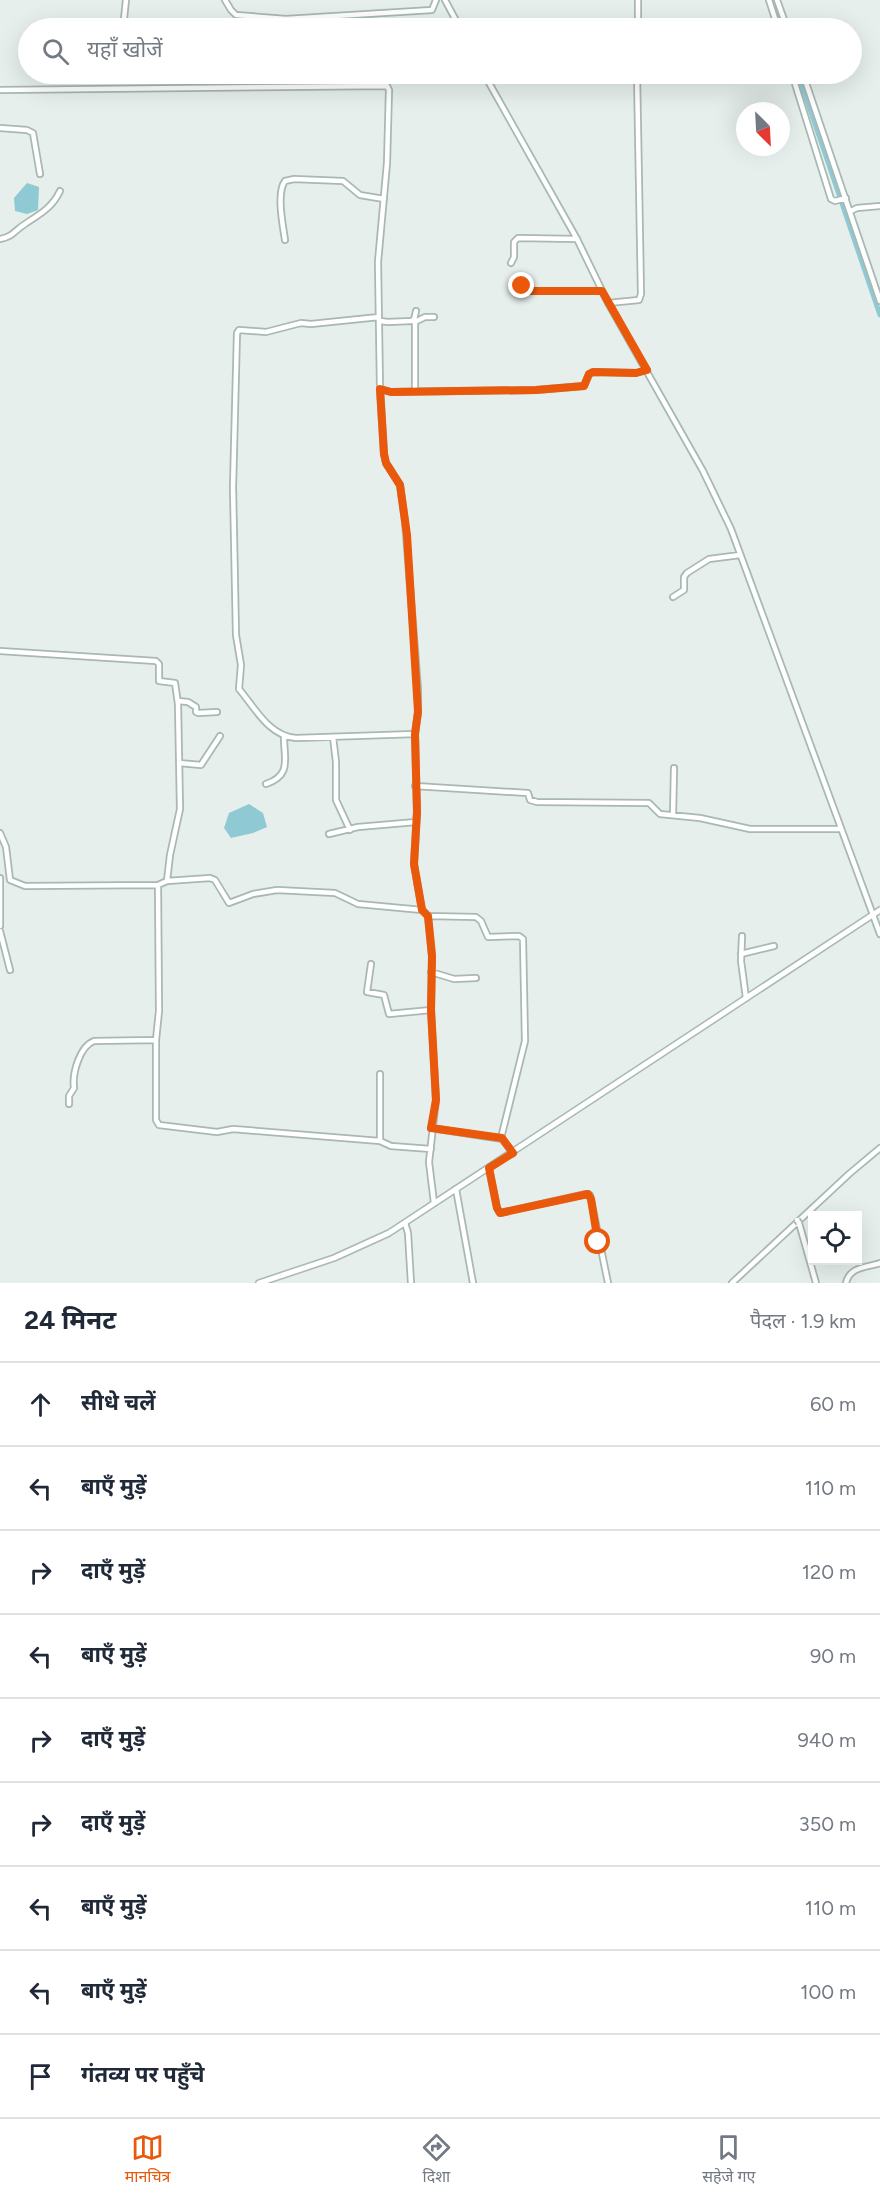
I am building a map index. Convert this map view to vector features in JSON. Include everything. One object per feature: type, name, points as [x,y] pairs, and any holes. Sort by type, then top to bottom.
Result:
[{"type":"street","points":[[124,18],[126,0]]},
{"type":"street","points":[[225,0],[236,15],[274,18]]},
{"type":"street","points":[[301,18],[432,9],[437,0],[449,6]]},
{"type":"street","points":[[446,0],[455,18]]},
{"type":"street","points":[[638,0],[638,18]]},
{"type":"street","points":[[769,0],[775,18]]},
{"type":"street","points":[[777,0],[783,18]]},
{"type":"street","points":[[490,84],[577,239],[608,303],[703,471],[731,529],[880,934]]},
{"type":"street","points":[[608,303],[634,302],[639,300],[641,294],[637,84]]},
{"type":"street","points":[[795,84],[831,199],[835,201],[844,199]]},
{"type":"street","points":[[805,84],[880,301]]},
{"type":"street","points":[[0,90],[385,86],[388,90],[388,138],[378,262],[380,389],[384,454],[386,463],[400,485],[407,535],[418,689],[415,734],[414,864],[422,910],[428,916],[436,1100],[431,1128],[429,1162],[434,1203]]},
{"type":"street","points":[[0,128],[27,130],[33,133],[40,174]]},
{"type":"street","points":[[285,240],[281,187],[285,181],[294,179],[343,181],[360,195],[384,199]]},
{"type":"street","points":[[0,238],[11,237],[21,226],[48,210],[60,191]]},
{"type":"street","points":[[850,211],[857,208],[880,206]]},
{"type":"street","points":[[511,263],[514,257],[514,242],[518,238],[577,239]]},
{"type":"street","points":[[521,279],[525,291],[602,291]]},
{"type":"street","points":[[415,734],[285,737],[273,730],[238,687],[241,665],[236,635],[233,487],[237,333],[239,330],[266,332],[301,322],[311,324],[379,319],[388,322],[411,321],[414,320],[416,310]]},
{"type":"street","points":[[415,390],[416,322],[425,317],[434,317]]},
{"type":"street","points":[[380,389],[391,392],[536,390],[585,385],[588,376],[593,372],[636,373],[647,370]]},
{"type":"street","points":[[673,597],[684,590],[687,573],[710,559],[740,555]]},
{"type":"street","points":[[0,651],[156,661],[159,664],[159,680],[175,683],[178,701],[180,809],[167,881]]},
{"type":"street","points":[[178,701],[188,702],[196,707],[198,713],[217,712]]},
{"type":"street","points":[[179,763],[201,765],[220,736]]},
{"type":"street","points":[[333,736],[336,798],[350,830]]},
{"type":"street","points":[[266,784],[278,780],[285,770],[285,737]]},
{"type":"street","points":[[673,815],[674,768]]},
{"type":"street","points":[[415,786],[528,793],[530,800],[537,802],[649,803],[660,814],[700,818],[750,830],[841,829]]},
{"type":"street","points":[[329,834],[416,822]]},
{"type":"street","points":[[0,833],[6,847],[10,880]]},
{"type":"street","points":[[0,926],[0,878],[25,886],[158,885],[167,881],[213,878],[229,903],[253,894],[277,890],[335,893],[358,904],[422,910]]},
{"type":"street","points":[[158,885],[159,1011],[156,1040],[156,1120],[159,1125],[218,1132],[233,1129],[380,1141],[391,1146],[431,1149]]},
{"type":"street","points":[[259,1283],[280,1274],[334,1258],[389,1233],[880,910]]},
{"type":"street","points":[[428,916],[476,917],[481,921],[488,937],[519,936],[523,939],[525,1041],[502,1138]]},
{"type":"street","points":[[0,931],[10,970]]},
{"type":"street","points":[[742,936],[741,954],[747,998]]},
{"type":"street","points":[[741,954],[774,946]]},
{"type":"street","points":[[371,964],[367,992],[384,995],[389,1014],[431,1010]]},
{"type":"street","points":[[431,972],[454,979],[476,978]]},
{"type":"street","points":[[69,1104],[78,1063],[87,1044],[94,1041],[156,1040]]},
{"type":"street","points":[[380,1074],[380,1141]]},
{"type":"street","points":[[431,1128],[502,1138],[513,1153]]},
{"type":"street","points":[[732,1283],[880,1148]]},
{"type":"street","points":[[489,1168],[500,1213],[588,1194],[591,1199],[608,1283]]},
{"type":"street","points":[[456,1189],[473,1283]]},
{"type":"street","points":[[798,1221],[816,1283]]},
{"type":"street","points":[[405,1223],[408,1233],[411,1283]]},
{"type":"street","points":[[846,1283],[849,1276],[859,1268],[880,1263]]},
{"type":"water","points":[[27,183],[39,187],[38,210],[27,214],[15,211],[14,198]]},
{"type":"water","points":[[249,804],[263,813],[267,827],[231,838],[224,828],[229,813]]},
{"type":"waterway","points":[[773,0],[779,18]]},
{"type":"waterway","points":[[801,84],[880,315]]},
{"type":"route","points":[[522,286],[525,291],[602,291],[647,370],[636,373],[593,372],[589,374],[584,386],[536,390],[391,392],[380,389],[384,454],[386,463],[400,485],[407,535],[418,689],[415,734],[417,812],[414,864],[422,910],[428,916],[432,956],[431,1010],[436,1100],[431,1128],[502,1138],[513,1153],[489,1168],[500,1213],[588,1194],[591,1199],[598,1242]]}]
